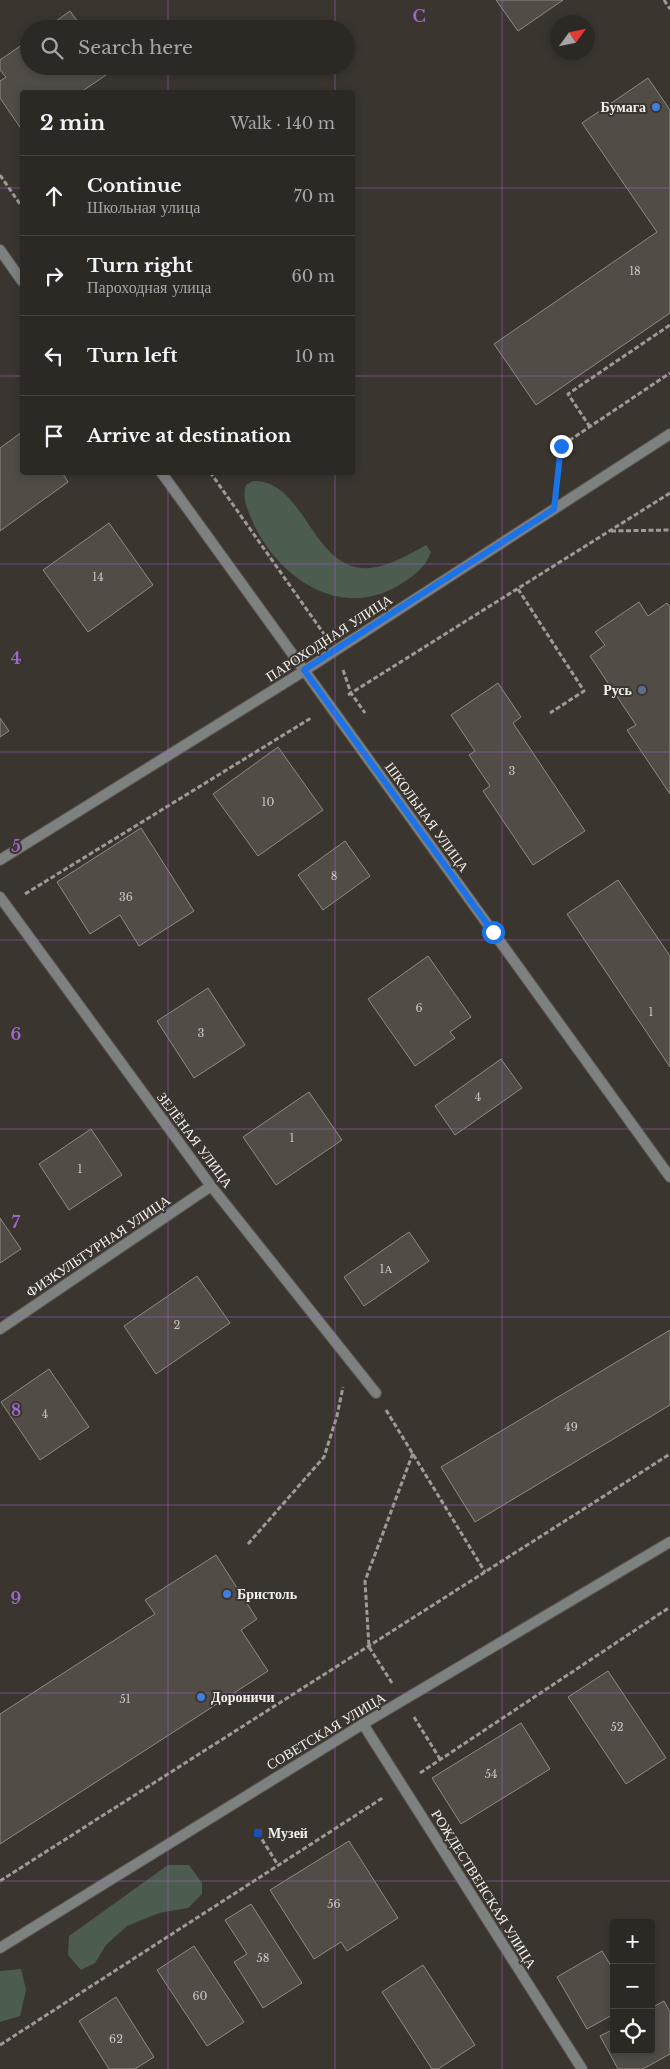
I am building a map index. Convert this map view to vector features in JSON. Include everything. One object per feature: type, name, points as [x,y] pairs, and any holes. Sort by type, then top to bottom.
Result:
[{"type":"street","points":[[0,250],[20,278]]},
{"type":"street","name":"ПАРОХОДНАЯ УЛИЦА","points":[[0,860],[336,650],[670,434]]},
{"type":"street","name":"ШКОЛЬНАЯ УЛИЦА","points":[[163,475],[670,1177]]},
{"type":"street","name":"ЗЕЛЁНАЯ УЛИЦА","points":[[0,897],[211,1186],[376,1393]]},
{"type":"street","name":"ФИЗКУЛЬТУРНАЯ УЛИЦА","points":[[0,1329],[211,1186]]},
{"type":"street","name":"СОВЕТСКАЯ УЛИЦА","points":[[0,1948],[363,1724],[670,1542]]},
{"type":"street","name":"РОЖДЕСТВЕНСКАЯ УЛИЦА","points":[[363,1724],[582,2069]]},
{"type":"path","points":[[664,0],[670,9]]},
{"type":"path","points":[[0,175],[20,204]]},
{"type":"path","points":[[590,427],[568,394],[670,325]]},
{"type":"path","points":[[554,509],[561,446],[670,373]]},
{"type":"path","points":[[212,475],[336,650],[351,693],[368,717]]},
{"type":"path","points":[[610,531],[670,530]]},
{"type":"path","points":[[518,589],[584,691],[550,713]]},
{"type":"path","points":[[248,1544],[324,1457],[337,1416],[349,1360]]},
{"type":"path","points":[[392,1420],[485,1572]]},
{"type":"path","points":[[369,1647],[365,1581],[413,1453]]},
{"type":"path","points":[[0,1881],[670,1454]]},
{"type":"path","points":[[0,2045],[402,1785],[670,1607]]},
{"type":"path","points":[[258,1833],[278,1865]]},
{"type":"green space","points":[[253,481],[270,484],[284,494],[331,553],[345,563],[362,568],[378,567],[395,561],[426,545],[431,552],[423,566],[416,573],[404,582],[382,593],[360,598],[338,597],[317,590],[298,579],[281,564],[266,545],[254,525],[244,495],[246,485]]},
{"type":"green space","points":[[168,1865],[189,1865],[202,1883],[202,1894],[188,1908],[159,1913],[127,1926],[106,1945],[95,1963],[81,1970],[68,1955],[69,1936]]},
{"type":"green space","points":[[21,1969],[26,1990],[20,2016],[0,2022],[0,1971]]},
{"type":"building","points":[[496,0],[563,0],[518,31]]},
{"type":"building","points":[[70,11],[76,20],[58,20]]},
{"type":"building","points":[[20,46],[20,75],[106,75],[84,90],[20,90],[20,127],[0,98],[0,81],[6,77],[0,70],[0,60]]},
{"type":"building","points":[[648,78],[670,110],[670,313],[536,405],[494,344],[657,232],[582,123]]},
{"type":"building","points":[[20,433],[20,475],[64,475],[68,482],[0,531],[0,448]]},
{"type":"building","points":[[109,523],[153,585],[88,632],[43,570]]},
{"type":"building","name":"Русь","points":[[639,602],[648,616],[667,603],[670,607],[670,794],[627,730],[636,725],[590,656],[605,645],[595,632]]},
{"type":"building","points":[[498,683],[521,717],[513,723],[585,831],[533,865],[483,791],[490,786],[469,755],[475,751],[451,715]]},
{"type":"building","points":[[0,718],[9,731],[0,737]]},
{"type":"building","points":[[278,747],[323,810],[258,856],[213,794]]},
{"type":"building","points":[[141,828],[194,911],[139,946],[120,915],[90,934],[57,882]]},
{"type":"building","points":[[345,841],[370,876],[323,910],[298,875]]},
{"type":"building","points":[[618,880],[670,956],[670,1067],[567,914]]},
{"type":"building","points":[[428,956],[471,1017],[450,1032],[455,1038],[415,1066],[368,999]]},
{"type":"building","points":[[208,988],[245,1045],[194,1078],[157,1021]]},
{"type":"building","points":[[501,1059],[522,1088],[455,1135],[435,1106]]},
{"type":"building","points":[[309,1092],[342,1140],[276,1185],[243,1137]]},
{"type":"building","points":[[91,1129],[122,1175],[69,1210],[39,1164]]},
{"type":"building","points":[[0,1218],[21,1249],[0,1263]]},
{"type":"building","points":[[409,1232],[429,1261],[364,1306],[344,1277]]},
{"type":"building","points":[[197,1276],[230,1323],[156,1374],[124,1326]]},
{"type":"building","points":[[670,1330],[670,1405],[475,1522],[441,1467]]},
{"type":"building","points":[[49,1369],[89,1427],[40,1460],[1,1402]]},
{"type":"building","points":[[216,1555],[257,1619],[241,1630],[268,1671],[0,1844],[0,1714],[155,1614],[145,1600]]},
{"type":"building","points":[[608,1671],[666,1758],[626,1784],[568,1697]]},
{"type":"building","points":[[521,1723],[550,1769],[461,1824],[432,1778]]},
{"type":"building","points":[[349,1841],[398,1918],[347,1951],[341,1942],[314,1959],[270,1890]]},
{"type":"building","points":[[251,1904],[302,1983],[263,2008],[234,1962],[247,1954],[225,1920]]},
{"type":"building","points":[[194,1946],[244,2022],[207,2046],[157,1970]]},
{"type":"building","points":[[602,1951],[610,1964],[610,2016],[587,2029],[557,1977]]},
{"type":"building","points":[[423,1965],[475,2045],[438,2069],[432,2069],[382,1992]]},
{"type":"building","points":[[116,1997],[154,2057],[135,2069],[109,2069],[79,2021]]},
{"type":"building","points":[[664,2001],[670,2012],[670,2054],[643,2069],[618,2069],[600,2036],[610,2031],[610,2054],[655,2054],[655,2006]]},
{"type":"place","name":"Бумага","points":[[656,107]]},
{"type":"place","name":"Русь","points":[[642,690]]},
{"type":"place","name":"Бристоль","points":[[227,1594]]},
{"type":"place","name":"Дороничи","points":[[201,1697]]},
{"type":"place","name":"Музей","points":[[258,1833]]},
{"type":"route","points":[[493,932],[304,670],[554,509],[561,446]]}]
